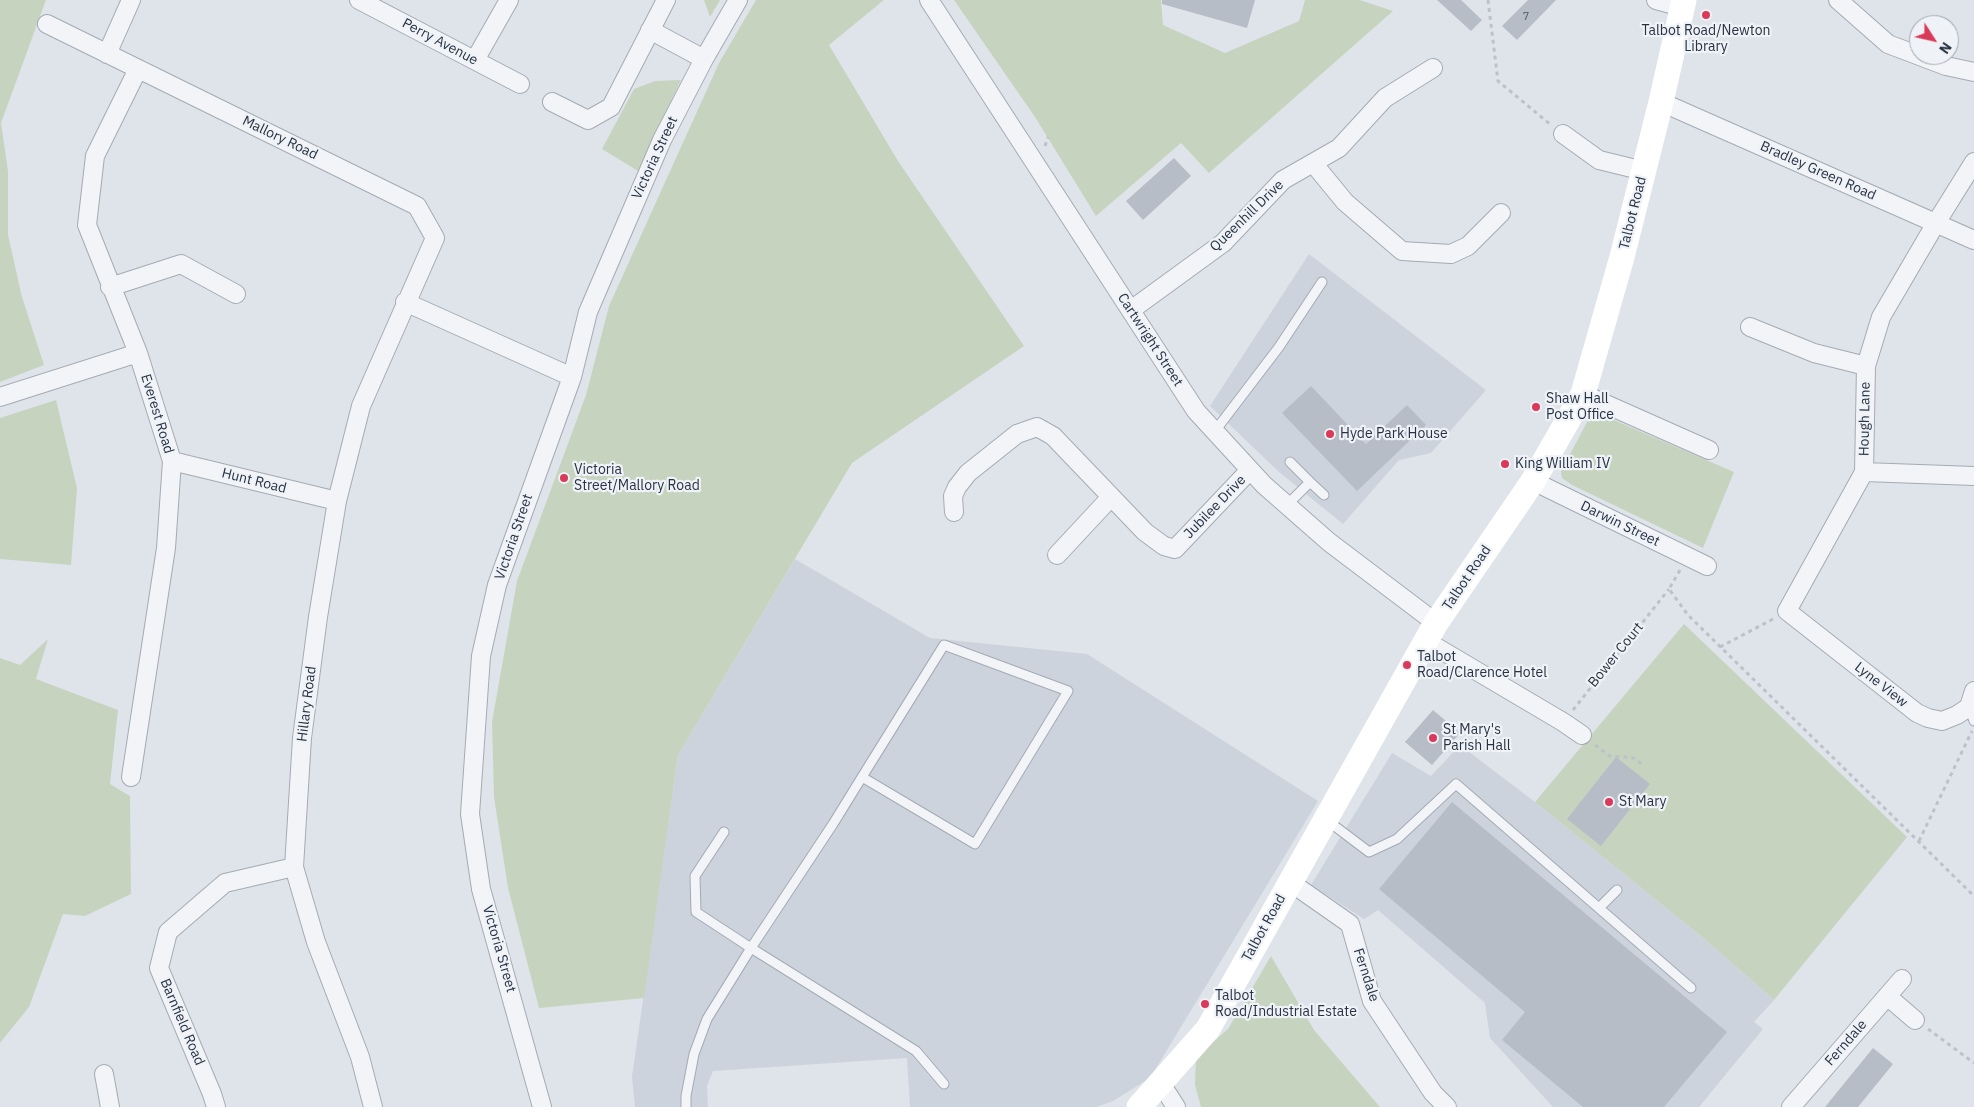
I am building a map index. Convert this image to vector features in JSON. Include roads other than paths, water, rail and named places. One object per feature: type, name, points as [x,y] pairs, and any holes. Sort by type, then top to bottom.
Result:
[{"type":"street","points":[[107,54],[131,0]]},
{"type":"street","name":"Perry Avenue","points":[[360,0],[520,84]]},
{"type":"street","points":[[475,60],[509,0]]},
{"type":"street","points":[[552,102],[588,120],[611,107],[666,0]]},
{"type":"street","name":"Victoria Street","points":[[542,1107],[481,889],[470,814],[481,656],[497,585],[572,377],[588,312],[616,243],[662,140],[704,59],[738,0]]},
{"type":"street","name":"Cartwright Street","points":[[930,0],[1196,411],[1264,485],[1431,632],[1582,735]]},
{"type":"street","points":[[1656,0],[1683,3]]},
{"type":"street","points":[[1838,0],[1888,44],[1946,66],[1974,72]]},
{"type":"street","name":"Talbot Road","points":[[1139,1107],[1208,1029],[1431,632],[1533,481],[1583,394],[1644,171],[1683,3]]},
{"type":"street","name":"Mallory Road","points":[[47,24],[417,206],[434,238],[405,302]]},
{"type":"street","points":[[650,30],[704,59]]},
{"type":"street","name":"Queenhill Drive","points":[[1131,310],[1223,243],[1283,180],[1338,148],[1385,98],[1433,68]]},
{"type":"street","name":"Everest Road","points":[[131,777],[166,548],[172,461],[138,353],[86,225],[95,156],[138,69]]},
{"type":"street","name":"Bradley Green Road","points":[[1661,102],[1974,240]]},
{"type":"street","points":[[1563,134],[1599,160],[1644,171]]},
{"type":"street","name":"Hough Lane","points":[[1787,611],[1864,472],[1866,366],[1881,317],[1974,162]]},
{"type":"street","points":[[1313,163],[1345,202],[1402,251],[1451,254],[1468,246],[1501,214]]},
{"type":"street","points":[[110,286],[181,264],[236,294]]},
{"type":"street","points":[[405,302],[572,377]]},
{"type":"street","name":"Hillary Road","points":[[373,1107],[360,1057],[316,942],[294,867],[302,738],[318,617],[337,501],[361,406],[405,302]]},
{"type":"street","points":[[1750,327],[1814,353],[1866,366]]},
{"type":"street","points":[[0,397],[138,353]]},
{"type":"street","points":[[1583,394],[1710,450]]},
{"type":"street","name":"Jubilee Drive","points":[[954,512],[954,496],[957,487],[968,472],[1017,434],[1038,427],[1053,436],[1145,532],[1164,546],[1175,549],[1250,470]]},
{"type":"street","name":"Hunt Road","points":[[172,461],[337,501]]},
{"type":"street","points":[[1864,472],[1974,476]]},
{"type":"street","name":"Darwin Street","points":[[1533,481],[1707,566]]},
{"type":"street","points":[[1057,555],[1111,497]]},
{"type":"street","name":"Lyne View","points":[[1787,611],[1917,713],[1942,721],[1972,706]]},
{"type":"street","name":"Barnfield Road","points":[[216,1107],[159,968],[168,932],[225,883],[294,867]]},
{"type":"street","name":"Ferndale","points":[[1290,882],[1350,924],[1372,1001],[1433,1093],[1447,1107]]},
{"type":"street","name":"Ferndale","points":[[1791,1107],[1902,979]]},
{"type":"street","points":[[1887,996],[1915,1020]]},
{"type":"street","points":[[104,1074],[110,1107]]},
{"type":"street","points":[[1160,1082],[1176,1107]]},
{"type":"lane","points":[[1215,431],[1278,347],[1322,282]]},
{"type":"lane","points":[[1290,462],[1324,495]]},
{"type":"lane","points":[[1287,505],[1310,482]]},
{"type":"lane","points":[[686,1107],[686,1096],[694,1054],[707,1019],[862,778],[944,645],[1068,691],[975,844],[862,778]]},
{"type":"lane","points":[[1326,819],[1369,852],[1397,840],[1456,784],[1691,988]]},
{"type":"lane","points":[[724,832],[695,876],[696,912],[916,1051],[944,1084]]},
{"type":"lane","points":[[1599,908],[1617,890]]},
{"type":"place","name":"Talbot Road/Newton Library","points":[[1706,15]]},
{"type":"place","name":"Shaw Hall Post Office","points":[[1536,407]]},
{"type":"place","name":"Hyde Park House","points":[[1330,434]]},
{"type":"place","name":"King William IV","points":[[1505,464]]},
{"type":"place","name":"Victoria Street/Mallory Road","points":[[564,478]]},
{"type":"place","name":"Talbot Road/Clarence Hotel","points":[[1407,665]]},
{"type":"place","name":"St Mary's Parish Hall","points":[[1433,738]]},
{"type":"place","name":"St Mary","points":[[1609,802]]},
{"type":"place","name":"Talbot Road/Industrial Estate","points":[[1205,1004]]}]
